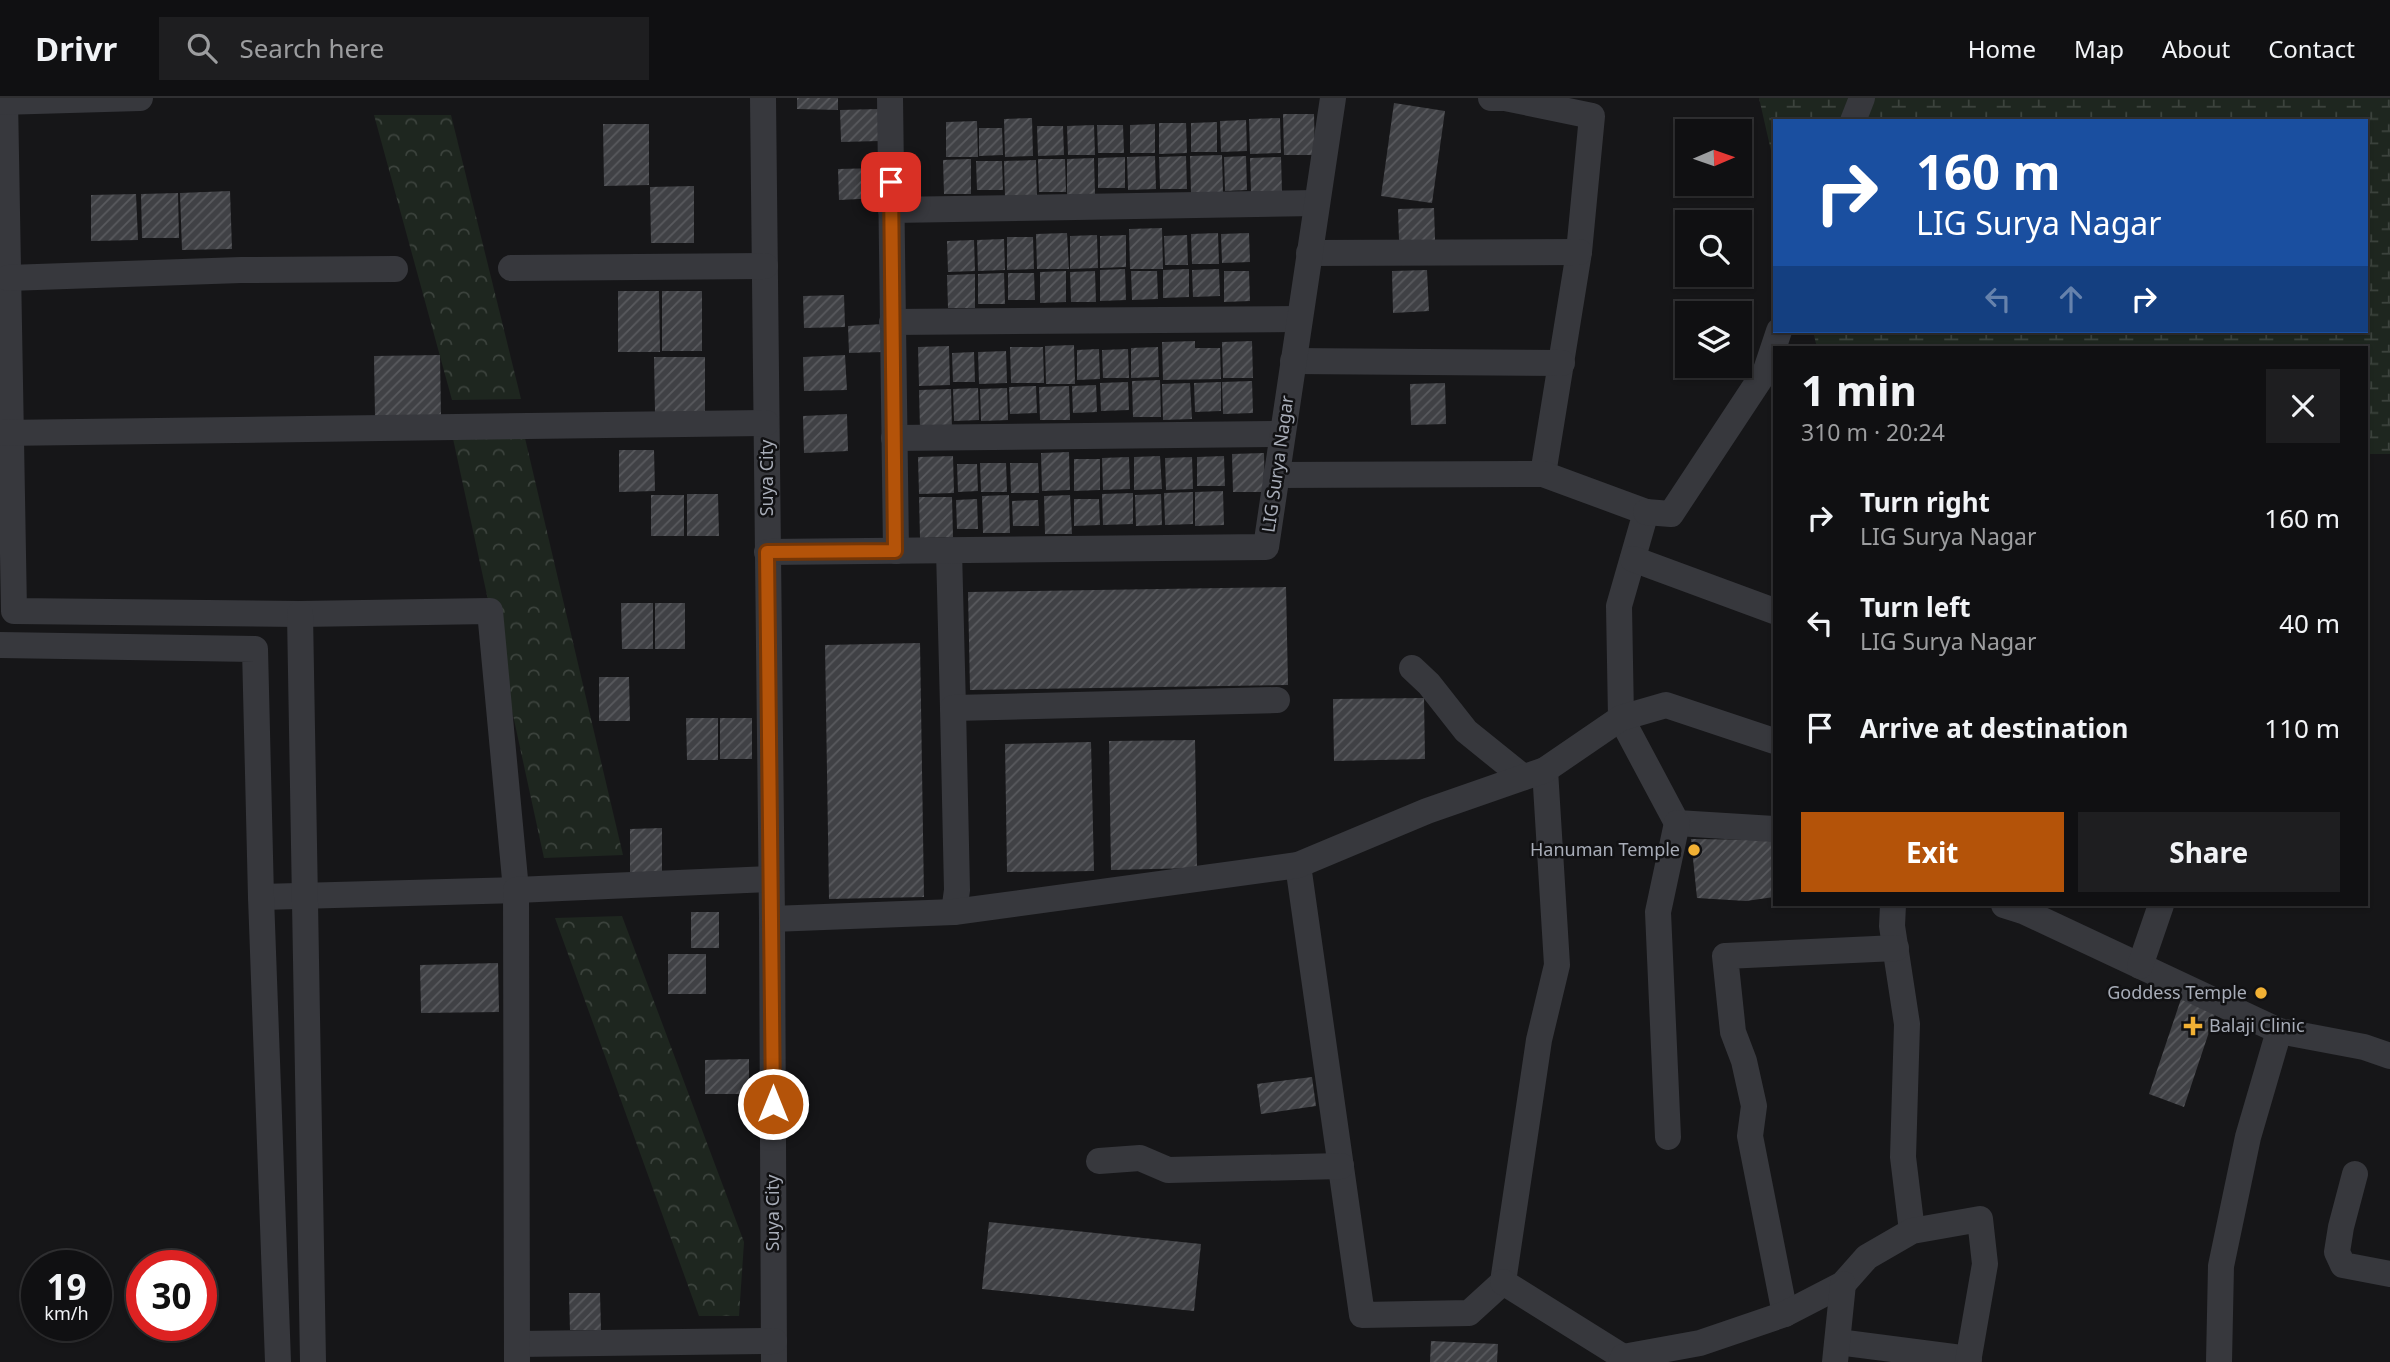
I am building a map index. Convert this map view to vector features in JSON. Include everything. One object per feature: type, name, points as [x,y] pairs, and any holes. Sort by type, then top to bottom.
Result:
[{"type":"street","points":[[139,98],[3,101],[8,278],[5,433],[7,645],[255,649],[278,1362]]},
{"type":"street","name":"Suya City","points":[[763,98],[774,1352]]},
{"type":"street","points":[[890,98],[895,551]]},
{"type":"street","name":"LIG Surya Nagar","points":[[767,552],[1266,547],[1333,98]]},
{"type":"street","points":[[1491,98],[1592,116],[1579,252],[1543,474]]},
{"type":"street","points":[[1854,119],[1862,98]]},
{"type":"street","points":[[891,210],[1316,203]]},
{"type":"street","points":[[1309,253],[1579,252]]},
{"type":"street","points":[[511,268],[765,265]]},
{"type":"street","points":[[8,278],[241,270],[395,269]]},
{"type":"street","points":[[892,321],[1299,319]]},
{"type":"street","points":[[1276,475],[1543,474],[1646,512],[1671,514],[1766,370],[1773,350]]},
{"type":"street","points":[[1293,361],[1562,363]]},
{"type":"street","points":[[5,433],[766,423]]},
{"type":"street","points":[[894,438],[1282,434]]},
{"type":"street","points":[[1646,512],[1619,606],[1621,718],[1677,823],[1658,912],[1668,1137]]},
{"type":"street","points":[[949,550],[957,890],[954,912]]},
{"type":"street","points":[[1633,559],[1773,611]]},
{"type":"street","points":[[7,611],[300,614],[490,611],[516,890],[517,1353],[774,1352]]},
{"type":"street","points":[[300,614],[313,1362]]},
{"type":"street","points":[[1412,668],[1429,684],[1466,731],[1534,774]]},
{"type":"street","points":[[953,708],[1277,700]]},
{"type":"street","points":[[772,919],[954,912],[1298,864],[1427,811],[1534,774],[1621,718],[1665,705],[1773,741]]},
{"type":"street","points":[[1298,864],[1362,1315],[1469,1314],[1503,1282],[1539,1040],[1557,965],[1534,774]]},
{"type":"street","points":[[1677,823],[1773,829]]},
{"type":"street","points":[[261,897],[516,890],[770,878]]},
{"type":"street","points":[[1893,906],[1892,926],[1907,1024],[1903,1157],[1912,1231]]},
{"type":"street","points":[[2007,906],[2279,1031],[2364,1047],[2390,1056]]},
{"type":"street","points":[[2140,966],[2161,906]]},
{"type":"street","points":[[1785,1314],[1751,1136],[1754,1105],[1744,1061],[1733,1032],[1724,956],[1896,947]]},
{"type":"street","points":[[2219,1362],[2221,1266],[2248,1137],[2279,1031]]},
{"type":"street","points":[[1099,1161],[1140,1158],[1168,1170],[1341,1166]]},
{"type":"street","points":[[2356,1174],[2337,1252],[2343,1265],[2390,1274]]},
{"type":"street","points":[[1503,1282],[1622,1360],[1700,1343],[1785,1314],[1843,1284],[1867,1257],[1912,1231],[1980,1219],[1985,1264],[1968,1360],[1837,1352],[1843,1284]]},
{"type":"green space","points":[[1759,98],[2390,98],[2390,454],[2368,454],[2368,346],[1817,346],[1813,333],[2368,333],[2368,119],[1773,119],[1773,160]]},
{"type":"green space","points":[[374,115],[451,115],[521,399],[452,400]]},
{"type":"green space","points":[[452,434],[524,434],[623,855],[544,858]]},
{"type":"green space","points":[[622,916],[744,1242],[739,1316],[699,1316],[555,918]]},
{"type":"building","points":[[797,98],[838,98],[838,110],[797,109]]},
{"type":"building","points":[[1394,103],[1445,111],[1432,203],[1381,196]]},
{"type":"building","points":[[879,109],[880,141],[841,142],[840,110]]},
{"type":"building","points":[[1283,114],[1314,114],[1315,155],[1284,155]]},
{"type":"building","points":[[1032,118],[1033,156],[1005,157],[1004,119]]},
{"type":"building","points":[[1280,118],[1281,153],[1250,154],[1249,119]]},
{"type":"building","points":[[1246,120],[1247,151],[1221,152],[1220,121]]},
{"type":"building","points":[[977,121],[978,157],[946,157],[946,122]]},
{"type":"building","points":[[1217,122],[1217,152],[1191,152],[1191,123]]},
{"type":"building","points":[[1159,123],[1186,123],[1187,153],[1159,154]]},
{"type":"building","points":[[603,124],[649,124],[649,185],[604,186]]},
{"type":"building","points":[[1155,124],[1155,153],[1130,153],[1130,125]]},
{"type":"building","points":[[1094,125],[1095,155],[1068,155],[1067,126]]},
{"type":"building","points":[[1097,125],[1123,125],[1124,153],[1098,153]]},
{"type":"building","points":[[1037,126],[1063,126],[1064,155],[1038,156]]},
{"type":"building","points":[[979,128],[1002,128],[1003,155],[979,156]]},
{"type":"building","points":[[1222,155],[1223,192],[1191,193],[1190,156]]},
{"type":"building","points":[[1155,156],[1156,189],[1128,190],[1127,157]]},
{"type":"building","points":[[1186,156],[1187,189],[1160,189],[1159,157]]},
{"type":"building","points":[[1246,156],[1247,190],[1225,191],[1224,157]]},
{"type":"building","points":[[1125,157],[1125,188],[1098,188],[1098,158]]},
{"type":"building","points":[[1281,157],[1282,192],[1251,193],[1250,158]]},
{"type":"building","points":[[1094,158],[1095,194],[1067,195],[1067,159]]},
{"type":"building","points":[[971,159],[971,194],[944,194],[943,160]]},
{"type":"building","points":[[1038,159],[1065,159],[1066,192],[1039,192]]},
{"type":"building","points":[[1036,160],[1037,197],[1005,198],[1004,161]]},
{"type":"building","points":[[976,161],[1002,161],[1003,190],[977,190]]},
{"type":"building","points":[[880,168],[881,198],[839,200],[838,169]]},
{"type":"building","points":[[694,186],[694,243],[651,243],[650,187]]},
{"type":"building","points":[[230,191],[232,249],[182,250],[180,193]]},
{"type":"building","points":[[178,193],[179,238],[142,238],[141,194]]},
{"type":"building","points":[[136,194],[138,240],[91,241],[91,195]]},
{"type":"building","points":[[1434,208],[1435,240],[1399,241],[1398,209]]},
{"type":"building","points":[[1162,228],[1163,269],[1130,269],[1129,229]]},
{"type":"building","points":[[1067,233],[1069,269],[1037,269],[1036,234]]},
{"type":"building","points":[[1218,233],[1219,264],[1192,264],[1191,234]]},
{"type":"building","points":[[1249,233],[1250,262],[1222,263],[1221,234]]},
{"type":"building","points":[[1097,235],[1098,268],[1070,269],[1070,236]]},
{"type":"building","points":[[1126,235],[1126,267],[1100,268],[1100,236]]},
{"type":"building","points":[[1187,235],[1188,265],[1165,265],[1164,236]]},
{"type":"building","points":[[1007,237],[1033,237],[1034,269],[1007,270]]},
{"type":"building","points":[[1004,239],[1005,270],[978,271],[977,240]]},
{"type":"building","points":[[974,240],[975,271],[948,272],[947,241]]},
{"type":"building","points":[[1125,269],[1126,300],[1100,301],[1100,270]]},
{"type":"building","points":[[1189,269],[1189,297],[1163,298],[1163,270]]},
{"type":"building","points":[[1219,269],[1220,296],[1193,297],[1192,270]]},
{"type":"building","points":[[1427,270],[1429,311],[1393,313],[1392,271]]},
{"type":"building","points":[[1066,271],[1066,302],[1040,303],[1040,272]]},
{"type":"building","points":[[1095,271],[1096,302],[1071,302],[1070,272]]},
{"type":"building","points":[[1131,271],[1157,271],[1158,299],[1132,300]]},
{"type":"building","points":[[1224,271],[1249,271],[1250,301],[1224,302]]},
{"type":"building","points":[[1004,273],[1005,304],[978,304],[978,274]]},
{"type":"building","points":[[1008,273],[1034,273],[1035,300],[1008,300]]},
{"type":"building","points":[[975,274],[975,308],[948,308],[947,275]]},
{"type":"building","points":[[618,291],[659,291],[660,352],[618,352]]},
{"type":"building","points":[[662,291],[702,291],[702,351],[662,351]]},
{"type":"building","points":[[844,295],[845,327],[804,328],[803,296]]},
{"type":"building","points":[[884,324],[884,352],[849,353],[848,326]]},
{"type":"building","points":[[1195,341],[1195,348],[1220,348],[1221,379],[1163,380],[1162,342]]},
{"type":"building","points":[[1252,341],[1253,378],[1223,378],[1222,342]]},
{"type":"building","points":[[1074,345],[1075,384],[1046,384],[1045,346]]},
{"type":"building","points":[[949,346],[950,385],[919,386],[918,347]]},
{"type":"building","points":[[1010,347],[1043,347],[1044,383],[1011,383]]},
{"type":"building","points":[[1158,347],[1159,377],[1131,378],[1131,348]]},
{"type":"building","points":[[1099,349],[1100,379],[1077,380],[1077,350]]},
{"type":"building","points":[[1128,349],[1129,378],[1103,378],[1102,350]]},
{"type":"building","points":[[1006,351],[1007,383],[979,384],[978,352]]},
{"type":"building","points":[[974,352],[975,382],[953,382],[952,353]]},
{"type":"building","points":[[440,355],[441,417],[375,417],[374,356]]},
{"type":"building","points":[[845,355],[847,390],[804,391],[803,357]]},
{"type":"building","points":[[654,357],[705,357],[705,413],[655,413]]},
{"type":"building","points":[[1160,380],[1161,417],[1133,417],[1132,381]]},
{"type":"building","points":[[1252,381],[1253,413],[1223,414],[1222,382]]},
{"type":"building","points":[[1128,382],[1129,410],[1101,411],[1100,383]]},
{"type":"building","points":[[1221,382],[1221,411],[1195,412],[1194,383]]},
{"type":"building","points":[[1190,383],[1192,419],[1163,420],[1162,384]]},
{"type":"building","points":[[1445,383],[1446,424],[1411,425],[1410,384]]},
{"type":"building","points":[[1096,385],[1097,412],[1073,413],[1072,386]]},
{"type":"building","points":[[1036,386],[1037,413],[1010,414],[1009,387]]},
{"type":"building","points":[[1069,386],[1070,420],[1040,420],[1039,387]]},
{"type":"building","points":[[978,388],[979,420],[954,421],[953,389]]},
{"type":"building","points":[[1007,388],[1008,420],[981,421],[980,389]]},
{"type":"building","points":[[951,389],[952,430],[920,430],[919,390]]},
{"type":"building","points":[[847,414],[848,451],[804,453],[803,416]]},
{"type":"building","points":[[619,450],[654,450],[655,491],[619,492]]},
{"type":"building","points":[[1069,452],[1070,490],[1042,491],[1041,453]]},
{"type":"building","points":[[1264,453],[1265,492],[1233,492],[1232,454]]},
{"type":"building","points":[[953,456],[954,493],[919,494],[918,457]]},
{"type":"building","points":[[1160,456],[1162,489],[1134,490],[1134,457]]},
{"type":"building","points":[[1224,456],[1225,486],[1197,486],[1197,457]]},
{"type":"building","points":[[1129,457],[1130,489],[1103,490],[1102,458]]},
{"type":"building","points":[[1192,457],[1193,489],[1166,490],[1165,458]]},
{"type":"building","points":[[1074,459],[1100,459],[1100,490],[1074,491]]},
{"type":"building","points":[[980,463],[1006,463],[1007,492],[981,492]]},
{"type":"building","points":[[1010,463],[1038,463],[1039,493],[1011,493]]},
{"type":"building","points":[[957,464],[977,464],[978,491],[958,492]]},
{"type":"building","points":[[1223,491],[1224,525],[1195,526],[1195,492]]},
{"type":"building","points":[[1193,492],[1193,524],[1165,525],[1164,493]]},
{"type":"building","points":[[1133,493],[1133,524],[1103,525],[1102,494]]},
{"type":"building","points":[[687,494],[718,494],[719,536],[687,536]]},
{"type":"building","points":[[1161,494],[1162,525],[1136,526],[1135,495]]},
{"type":"building","points":[[651,495],[684,495],[684,536],[651,536]]},
{"type":"building","points":[[1009,495],[1010,533],[983,533],[982,496]]},
{"type":"building","points":[[1070,495],[1072,534],[1045,534],[1044,496]]},
{"type":"building","points":[[919,497],[952,497],[953,537],[920,538]]},
{"type":"building","points":[[977,499],[978,529],[957,529],[956,500]]},
{"type":"building","points":[[1074,499],[1099,499],[1100,525],[1074,526]]},
{"type":"building","points":[[1038,500],[1039,526],[1013,526],[1012,501]]},
{"type":"building","points":[[1286,587],[1288,685],[970,690],[968,592]]},
{"type":"building","points":[[621,603],[653,603],[653,649],[622,649]]},
{"type":"building","points":[[655,603],[685,603],[685,649],[655,649]]},
{"type":"building","points":[[920,643],[924,897],[829,899],[825,645]]},
{"type":"building","points":[[599,677],[629,677],[630,721],[599,721]]},
{"type":"building","points":[[1424,698],[1425,759],[1334,761],[1333,699]]},
{"type":"building","points":[[686,718],[718,718],[718,760],[687,760]]},
{"type":"building","points":[[720,718],[752,718],[752,759],[720,759]]},
{"type":"building","points":[[1195,740],[1197,868],[1111,870],[1109,741]]},
{"type":"building","points":[[1091,742],[1094,871],[1007,872],[1005,744]]},
{"type":"building","points":[[662,828],[662,874],[630,874],[630,829]]},
{"type":"building","points":[[1691,839],[1771,840],[1773,897],[1746,901],[1697,898]]},
{"type":"building","points":[[691,912],[719,912],[719,948],[691,948]]},
{"type":"building","points":[[668,954],[706,954],[706,994],[668,994]]},
{"type":"building","points":[[498,963],[499,1012],[421,1013],[420,965]]},
{"type":"building","points":[[2181,999],[2216,1011],[2184,1107],[2149,1094]]},
{"type":"building","points":[[749,1059],[749,1094],[705,1094],[705,1060]]},
{"type":"building","points":[[1312,1077],[1316,1106],[1261,1114],[1257,1084]]},
{"type":"building","points":[[989,1222],[1201,1244],[1194,1311],[982,1289]]},
{"type":"building","points":[[569,1293],[600,1293],[601,1330],[570,1330]]},
{"type":"building","points":[[1431,1341],[1498,1344],[1497,1362],[1430,1362]]},
{"type":"place","name":"Hanuman Temple","points":[[1694,850]]},
{"type":"place","name":"Goddess Temple","points":[[2261,993]]},
{"type":"place","name":"Balaji Clinic","points":[[2193,1026]]},
{"type":"route","points":[[773,1104],[767,552],[895,551],[891,182]]}]
